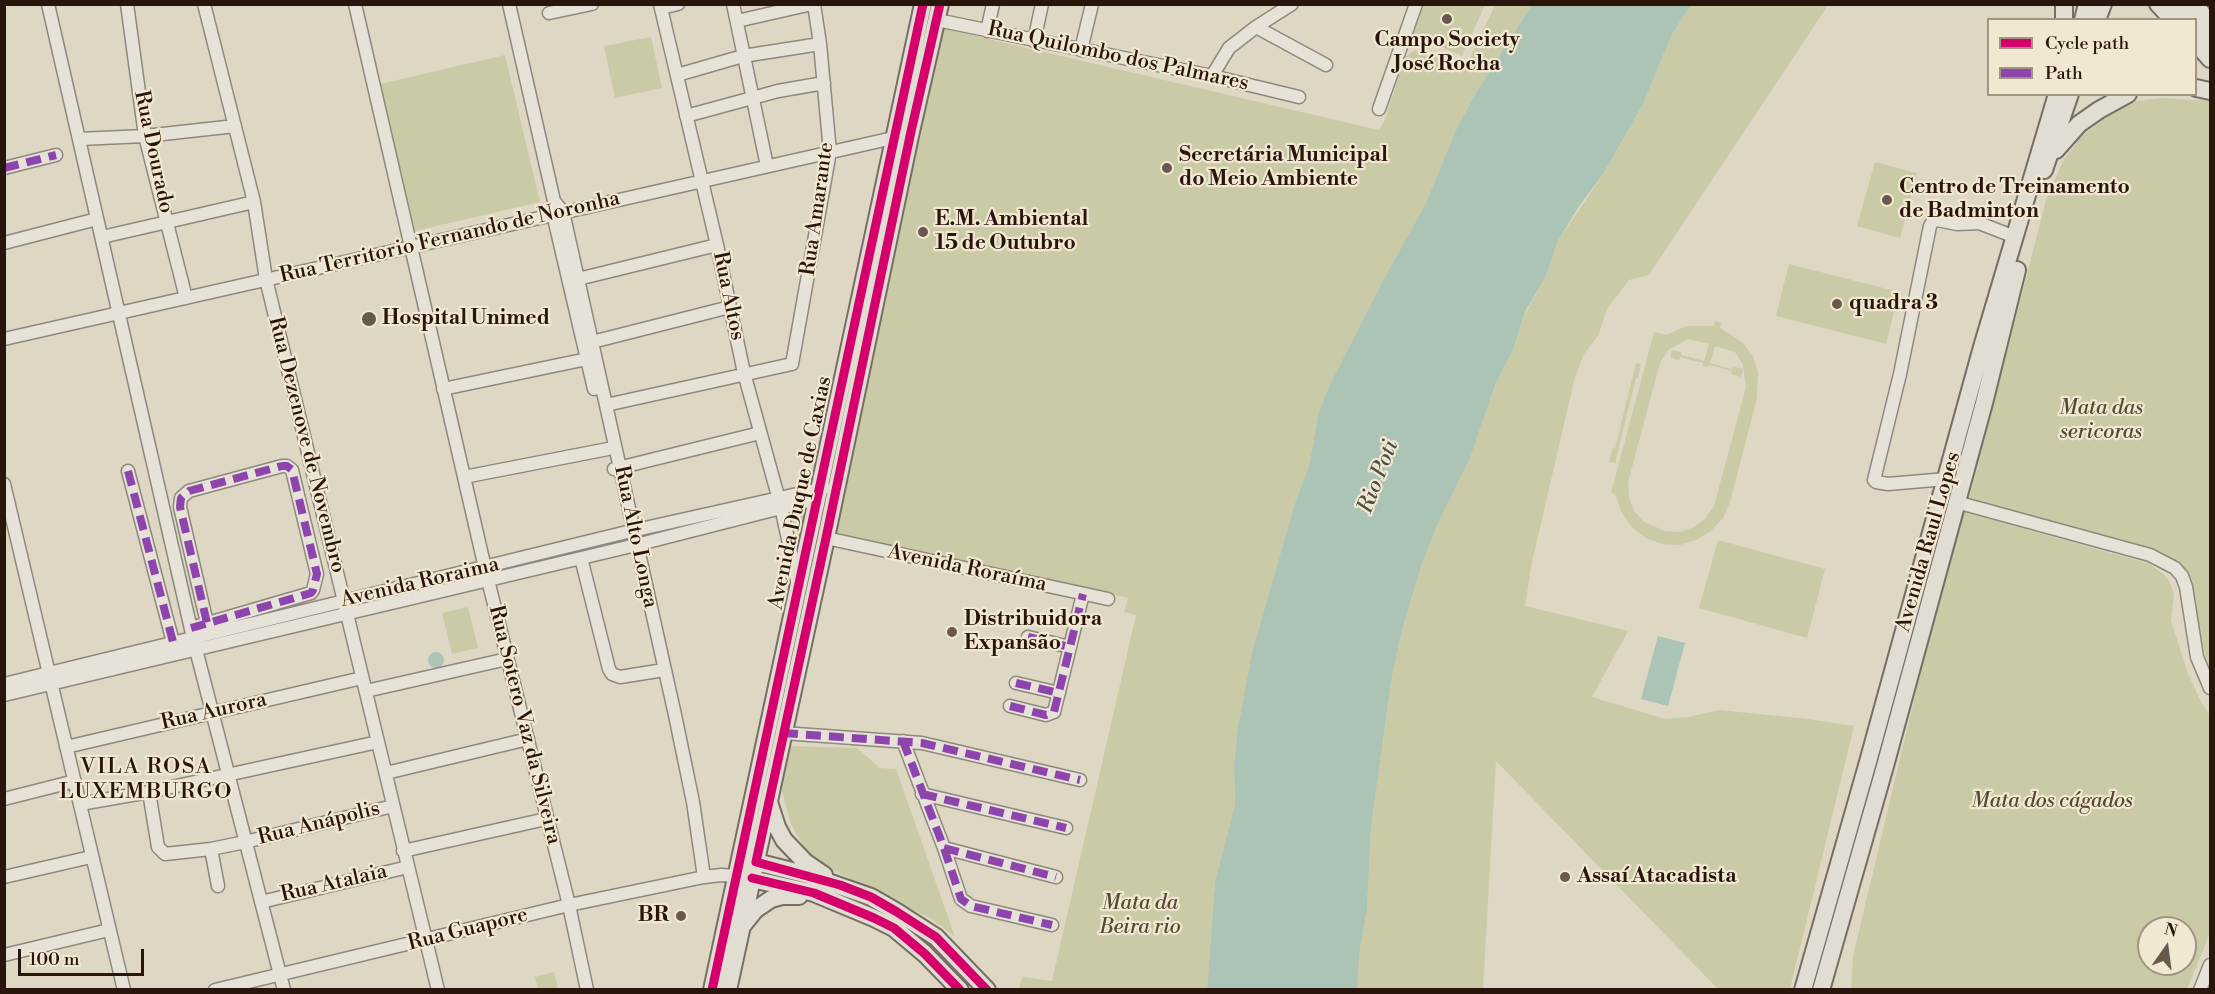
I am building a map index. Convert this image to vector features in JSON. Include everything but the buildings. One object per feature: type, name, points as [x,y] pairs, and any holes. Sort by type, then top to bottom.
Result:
[{"type":"main road","name":"Avenida Duque de Caxias","points":[[728,990],[741,928],[741,871],[768,802],[826,538],[903,136],[923,4]]},
{"type":"main road","points":[[2158,4],[2171,18]]},
{"type":"main road","points":[[2176,4],[2187,18]]},
{"type":"main road","points":[[2196,4],[2211,27]]},
{"type":"main road","name":"Avenida Duque de Caxias","points":[[712,990],[741,871],[818,493],[903,136],[938,12]]},
{"type":"main road","points":[[2197,27],[2211,43]]},
{"type":"main road","points":[[2197,44],[2211,59]]},
{"type":"main road","name":"Avenida Raul Lopes","points":[[1911,638],[1946,479],[1986,363],[2041,178],[2060,96]]},
{"type":"main road","name":"Avenida Raul Lopes","points":[[1812,987],[1911,638],[1956,502],[2015,237],[2029,184],[2060,96]]},
{"type":"main road","points":[[2041,178],[2054,153],[2070,132],[2099,110],[2124,96]]},
{"type":"main road","points":[[768,802],[777,827],[792,850],[837,893],[894,928],[926,954],[960,990]]},
{"type":"main road","points":[[741,871],[837,893],[871,897],[936,937],[987,990]]},
{"type":"main road","points":[[741,928],[755,910],[771,899],[837,893]]},
{"type":"street","points":[[48,4],[194,638],[284,990]]},
{"type":"street","name":"Rua Dourado","points":[[127,4],[145,136],[186,297]]},
{"type":"street","name":"Rua Dezenove de Novembro","points":[[204,4],[254,202],[266,279],[438,990]]},
{"type":"street","name":"Rua Sotero Vaz da Silveira","points":[[355,4],[488,580],[569,905],[586,990]]},
{"type":"street","name":"Rua Alto Longa","points":[[509,4],[557,209],[587,359],[608,449],[616,469]]},
{"type":"street","points":[[549,13],[592,4]]},
{"type":"street","points":[[660,6],[678,4]]},
{"type":"street","points":[[734,4],[767,166]]},
{"type":"street","points":[[737,21],[813,4]]},
{"type":"street","name":"Rua Amarante","points":[[744,373],[788,366],[793,362],[830,152],[820,44],[813,4]]},
{"type":"street","points":[[987,31],[993,4]]},
{"type":"street","points":[[1034,41],[1042,4]]},
{"type":"street","points":[[1081,50],[1092,4]]},
{"type":"street","points":[[1212,76],[1229,48],[1292,4]]},
{"type":"street","points":[[1379,109],[1416,4]]},
{"type":"street","name":"Rua Altos","points":[[660,6],[717,244],[744,373],[780,502],[798,586]]},
{"type":"street","name":"Rua Quilombo dos Palmares","points":[[938,12],[987,31],[1212,76],[1299,97]]},
{"type":"street","points":[[1257,27],[1326,65]]},
{"type":"street","points":[[676,75],[743,56],[820,44]]},
{"type":"street","points":[[686,116],[752,97],[824,83]]},
{"type":"street","points":[[79,139],[145,136],[235,126]]},
{"type":"street","name":"Rua Territorio Fernando de Noronha","points":[[4,339],[410,247],[557,209],[702,181],[903,136]]},
{"type":"street","points":[[4,168],[56,155]]},
{"type":"street","points":[[102,237],[254,202]]},
{"type":"street","name":"Rua Alto Longa","points":[[557,209],[578,279],[606,405],[616,469],[630,532]]},
{"type":"street","points":[[4,243],[97,219]]},
{"type":"street","points":[[1946,479],[1888,484],[1874,481],[1900,374],[1930,226],[1933,221],[1937,220],[1957,224],[1979,223],[2015,237]]},
{"type":"street","points":[[578,279],[717,244]]},
{"type":"street","points":[[592,342],[730,307]]},
{"type":"street","points":[[443,389],[587,359]]},
{"type":"street","points":[[606,405],[744,373]]},
{"type":"street","points":[[616,469],[760,433]]},
{"type":"street","points":[[464,477],[608,449]]},
{"type":"street","points":[[194,638],[207,623],[311,593],[316,586],[317,574],[292,470],[287,466],[189,491],[181,498],[180,507],[207,623]]},
{"type":"street","points":[[128,471],[173,642]]},
{"type":"street","points":[[4,484],[124,990]]},
{"type":"street","points":[[818,493],[827,488],[835,494]]},
{"type":"street","name":"Avenida Roraima","points":[[4,695],[50,678],[194,638],[630,532],[818,493]]},
{"type":"street","name":"Avenida Roraima","points":[[97,666],[173,642],[347,614],[636,545],[780,502]]},
{"type":"street","points":[[1956,502],[2150,555],[2175,568],[2182,576],[2186,587],[2197,657],[2211,688]]},
{"type":"street","points":[[630,532],[636,545]]},
{"type":"street","name":"Avenida Roraíma","points":[[826,538],[1108,599]]},
{"type":"street","name":"Rua Alto Longa","points":[[636,545],[693,802],[704,877]]},
{"type":"street","points":[[581,558],[612,674],[620,677],[664,670]]},
{"type":"street","points":[[1010,706],[1046,715],[1054,712],[1083,594]]},
{"type":"street","points":[[1028,637],[1070,647]]},
{"type":"street","points":[[366,691],[507,659]]},
{"type":"street","name":"Avenida Roraima","points":[[4,684],[50,678]]},
{"type":"street","name":"Rua Aurora","points":[[66,747],[362,678]]},
{"type":"street","points":[[1016,683],[1059,693]]},
{"type":"street","points":[[783,733],[933,745],[1080,780]]},
{"type":"street","points":[[386,773],[528,739]]},
{"type":"street","points":[[903,741],[961,899],[965,903],[1052,926]]},
{"type":"street","points":[[80,804],[149,792],[378,742]]},
{"type":"street","points":[[4,800],[75,781]]},
{"type":"street","name":"Rua Anápolis","points":[[149,792],[161,851],[171,855],[245,842],[393,806]]},
{"type":"street","points":[[922,794],[1066,828]]},
{"type":"street","points":[[403,851],[546,819]]},
{"type":"street","points":[[944,848],[1056,876]]},
{"type":"street","points":[[211,849],[218,886]]},
{"type":"street","points":[[4,877],[92,856]]},
{"type":"street","name":"Rua Atalaia","points":[[261,902],[408,867]]},
{"type":"street","name":"Rua Guapore","points":[[215,990],[569,905],[741,871]]},
{"type":"street","points":[[4,955],[109,930]]},
{"type":"street","points":[[2200,990],[2211,965]]},
{"type":"green space","name":"Campo Society José Rocha","points":[[1422,5],[1485,5],[1462,56],[1410,33]]},
{"type":"green space","name":"Mata da Beira rio","points":[[1495,5],[1532,5],[1475,94],[1455,132],[1425,205],[1387,273],[1330,384],[1319,411],[1309,466],[1295,503],[1252,652],[1238,726],[1234,765],[1235,804],[1215,882],[1207,989],[1018,990],[1023,977],[1052,981],[1136,615],[1124,612],[1128,598],[831,533],[941,28],[1379,130],[1384,122],[1405,57],[1415,50],[1459,65],[1470,58]]},
{"type":"green space","points":[[1691,5],[1828,5],[1649,275],[1629,280],[1607,309],[1598,336],[1584,354],[1575,377],[1532,562],[1525,606],[1628,631],[1592,697],[1665,719],[1689,717],[1719,710],[1854,726],[1790,989],[1718,989],[1496,761],[1483,989],[1357,990],[1360,949],[1367,910],[1371,828],[1391,682],[1402,630],[1421,567],[1435,530],[1470,458],[1496,383],[1513,350],[1524,316],[1545,278],[1558,241],[1606,170],[1643,104],[1672,34]]},
{"type":"green space","points":[[651,37],[662,88],[615,98],[604,46]]},
{"type":"green space","points":[[505,55],[540,202],[415,231],[380,84]]},
{"type":"green space","name":"Mata das sericoras","points":[[2163,98],[2210,101],[2210,669],[2195,617],[2191,583],[2175,561],[2139,544],[1969,500],[2046,200],[2063,161],[2081,137],[2105,118],[2135,101]]},
{"type":"green space","name":"Centro de Treinamento de Badminton","points":[[1875,162],[1917,173],[1900,238],[1857,226]]},
{"type":"green space","points":[[1789,264],[1899,292],[1886,344],[1776,316]]},
{"type":"green space","points":[[1715,321],[1721,323],[1720,328],[1742,342],[1753,356],[1758,372],[1757,398],[1730,502],[1723,518],[1711,531],[1696,540],[1680,545],[1662,544],[1646,538],[1632,527],[1622,513],[1615,494],[1611,493],[1654,332],[1666,335],[1686,326],[1714,326]],"holes":[[[1687,339],[1709,344],[1704,361],[1681,355],[1681,352],[1672,350],[1670,357],[1679,360],[1680,357],[1703,363],[1703,366],[1708,367],[1709,365],[1732,371],[1731,374],[1741,377],[1743,369],[1734,367],[1732,369],[1710,363],[1715,346],[1735,352],[1743,365],[1746,387],[1714,506],[1706,518],[1694,527],[1680,532],[1665,531],[1644,522],[1634,511],[1629,497],[1628,482],[1660,363],[1668,350]]]},
{"type":"green space","points":[[1636,363],[1641,364],[1615,463],[1609,462],[1613,448],[1615,449]]},
{"type":"green space","points":[[810,507],[799,565],[785,511]]},
{"type":"green space","name":"Mata dos cágados","points":[[1964,512],[2150,564],[2167,577],[2174,593],[2171,621],[2188,674],[2202,704],[2210,715],[2210,933],[2197,965],[2197,916],[2137,916],[2137,976],[2192,976],[2187,989],[1851,990],[1853,956],[1956,524]]},
{"type":"green space","points":[[1718,540],[1825,569],[1807,638],[1699,608]]},
{"type":"green space","points":[[468,607],[478,648],[452,654],[442,613]]},
{"type":"green space","points":[[791,746],[857,748],[880,768],[896,769],[955,937],[932,919],[810,859],[791,824],[781,788]]},
{"type":"green space","points":[[554,972],[558,989],[538,989],[535,977]]},
{"type":"water","name":"Rio Poti","points":[[1532,5],[1691,5],[1672,34],[1643,104],[1604,173],[1579,206],[1558,241],[1545,278],[1525,312],[1513,350],[1496,383],[1470,458],[1435,530],[1421,567],[1402,630],[1391,682],[1371,828],[1367,910],[1360,949],[1357,989],[1207,989],[1215,882],[1235,804],[1234,765],[1238,726],[1252,652],[1295,503],[1309,466],[1319,411],[1330,384],[1387,273],[1425,205],[1455,132],[1475,94]]},
{"type":"water","points":[[1658,636],[1685,643],[1668,706],[1641,699]]},
{"type":"water","points":[[436,652],[444,660],[436,668],[428,660]]},
{"type":"marked path","points":[[4,168],[56,155]]},
{"type":"marked path","points":[[191,628],[311,593],[313,590],[317,574],[292,470],[287,466],[189,491],[181,498],[180,507],[207,623]]},
{"type":"marked path","points":[[128,471],[173,642]]},
{"type":"marked path","points":[[1010,706],[1046,715],[1054,712],[1083,594]]},
{"type":"marked path","points":[[1028,637],[1070,647]]},
{"type":"marked path","points":[[1016,683],[1059,693]]},
{"type":"marked path","points":[[783,733],[922,743],[1080,780]]},
{"type":"marked path","points":[[903,741],[961,899],[971,906],[1052,925]]},
{"type":"marked path","points":[[922,794],[1066,828]]},
{"type":"marked path","points":[[944,848],[1056,877]]},
{"type":"cycle path","points":[[712,990],[923,4]]},
{"type":"cycle path","points":[[940,4],[756,862],[840,885],[871,897],[936,937],[987,990]]},
{"type":"cycle path","points":[[752,878],[814,893],[894,928],[925,954],[960,990]]},
{"type":"place","name":"Campo Society José Rocha","points":[[1447,19]]},
{"type":"place","name":"Secretária Municipal do Meio Ambiente","points":[[1167,168]]},
{"type":"place","name":"Centro de Treinamento de Badminton","points":[[1887,200]]},
{"type":"place","name":"E.M. Ambiental 15 de Outubro","points":[[923,232]]},
{"type":"place","name":"quadra 3","points":[[1837,304]]},
{"type":"place","name":"Hospital Unimed","points":[[369,319]]},
{"type":"place","name":"Distribuidora Expansão","points":[[952,632]]},
{"type":"place","name":"Assaí Atacadista","points":[[1565,877]]},
{"type":"place","name":"BR","points":[[681,916]]},
{"type":"district","name":"VILA ROSA LUXEMBURGO","points":[[146,780]]}]
